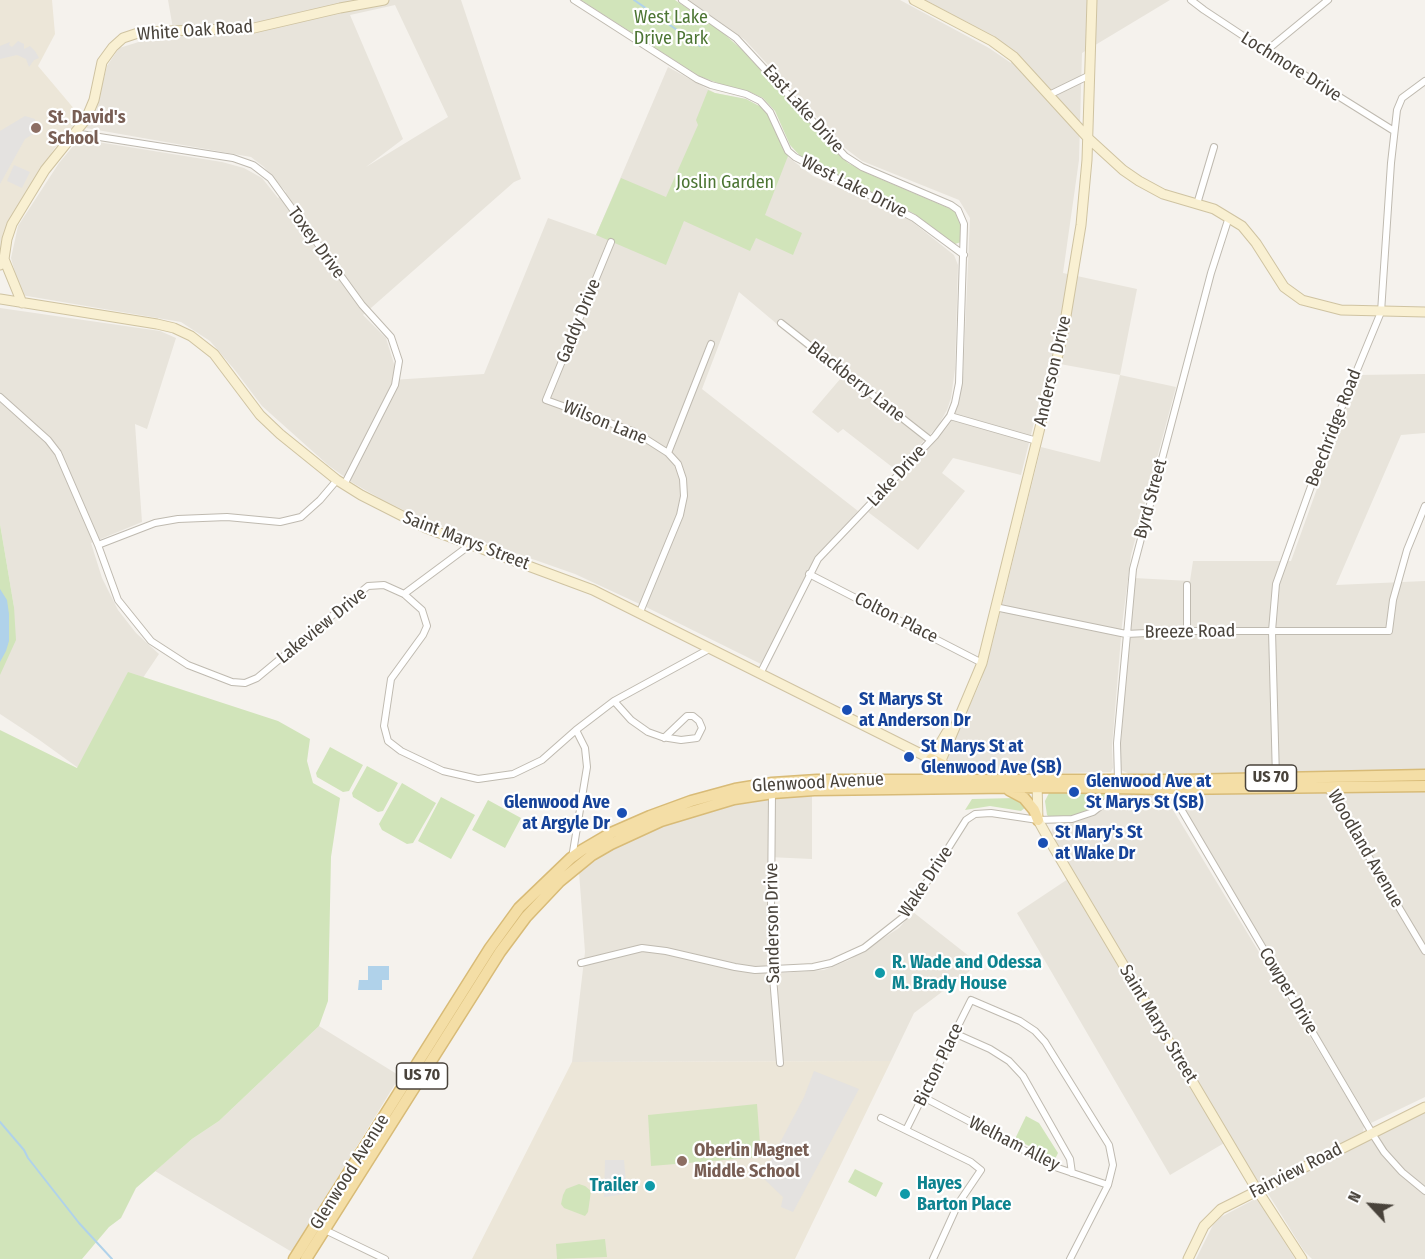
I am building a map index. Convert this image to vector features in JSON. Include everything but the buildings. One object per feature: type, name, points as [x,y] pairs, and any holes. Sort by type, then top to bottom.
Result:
[{"type":"main road","points":[[936,761],[972,779]]},
{"type":"main road","name":"Glenwood Avenue","points":[[294,1259],[496,940],[519,908],[611,833],[650,816],[691,801],[735,789],[814,790],[936,784],[972,779],[1037,784],[1168,785],[1327,782],[1425,775]]},
{"type":"main road","name":"Glenwood Avenue","points":[[1327,782],[1422,786]]},
{"type":"main road","name":"Glenwood Avenue","points":[[936,784],[1006,789],[1037,784]]},
{"type":"main road","points":[[1006,789],[1024,798],[1034,810],[1038,820]]},
{"type":"main road","name":"Glenwood Avenue","points":[[306,1259],[512,934],[574,862]]},
{"type":"street","name":"White Oak Road","points":[[2,262],[12,224],[45,170],[90,110],[102,62],[113,46],[130,35],[160,31],[254,27],[384,0]]},
{"type":"street","name":"West Lake Drive","points":[[574,0],[697,79],[746,94],[760,101],[770,112],[788,151],[795,157],[914,218],[964,255]]},
{"type":"street","name":"East Lake Drive","points":[[682,0],[736,38],[845,156],[862,167],[939,199],[958,210],[964,224],[964,255]]},
{"type":"street","points":[[914,0],[992,41],[1014,57],[1088,138],[1123,170],[1163,194],[1214,209],[1242,226],[1256,243],[1284,287],[1302,300],[1341,310],[1425,312]]},
{"type":"street","name":"Anderson Drive","points":[[936,761],[942,758],[952,736],[952,729],[982,663],[1064,334],[1081,225],[1088,138],[1092,0]]},
{"type":"street","name":"Lochmore Drive","points":[[1191,0],[1266,51],[1394,131]]},
{"type":"street","points":[[1266,51],[1328,0]]},
{"type":"street","points":[[1049,94],[1090,75]]},
{"type":"street","name":"Beechridge Road","points":[[1276,783],[1272,632],[1276,584],[1324,450],[1381,312],[1397,110],[1402,98],[1425,81]]},
{"type":"street","name":"Toxey Drive","points":[[74,133],[232,158],[253,165],[270,178],[362,305],[391,337],[399,361],[395,385],[340,483],[301,517],[280,522],[227,517],[178,519],[145,526],[98,545]]},
{"type":"street","points":[[1197,204],[1214,147]]},
{"type":"street","name":"Byrd Street","points":[[1118,785],[1117,743],[1132,568],[1229,217]]},
{"type":"street","name":"Gaddy Drive","points":[[546,400],[611,242]]},
{"type":"street","name":"Lake Drive","points":[[761,672],[818,559],[950,416],[959,383],[964,255]]},
{"type":"street","points":[[2,262],[22,303]]},
{"type":"street","name":"Saint Marys Street","points":[[0,299],[157,324],[174,328],[191,336],[214,354],[260,415],[340,483],[405,519],[593,590],[936,761]]},
{"type":"street","name":"Blackberry Lane","points":[[781,323],[930,440]]},
{"type":"street","points":[[668,453],[711,344]]},
{"type":"street","name":"Lakeview Drive","points":[[0,397],[48,440],[58,453],[98,545],[118,600],[151,640],[188,665],[232,681],[245,683],[257,678],[368,586],[384,585],[404,594]]},
{"type":"street","name":"Wilson Lane","points":[[546,400],[634,432],[668,453],[678,464],[683,479],[684,496],[680,515],[640,612]]},
{"type":"street","points":[[950,416],[1037,441]]},
{"type":"street","name":"Breeze Road","points":[[995,607],[1126,634],[1187,631],[1389,631],[1393,600],[1407,550],[1425,506]]},
{"type":"street","points":[[470,545],[404,594],[422,610],[427,626],[391,679],[384,726],[388,741],[401,751],[443,771],[478,779],[513,774],[542,760],[614,701],[711,648]]},
{"type":"street","name":"Colton Place","points":[[809,573],[982,663]]},
{"type":"street","points":[[1187,585],[1187,631]]},
{"type":"street","points":[[614,701],[631,720],[648,732],[664,738],[691,740],[697,738],[702,728],[693,716],[687,716],[664,738]]},
{"type":"street","points":[[574,862],[587,767],[585,747],[576,730]]},
{"type":"street","points":[[936,761],[936,784]]},
{"type":"street","points":[[1422,786],[1425,775]]},
{"type":"street","name":"Woodland Avenue","points":[[1327,782],[1425,951]]},
{"type":"street","name":"Saint Marys Street","points":[[1037,784],[1038,820],[1257,1190],[1302,1259]]},
{"type":"street","name":"Wake Drive","points":[[581,963],[642,948],[666,951],[735,967],[772,970],[813,967],[831,963],[864,948],[906,915],[966,820],[975,814],[991,813],[1038,820],[1062,820],[1085,816],[1116,794],[1118,785]]},
{"type":"street","name":"Cowper Drive","points":[[1168,785],[1384,1152],[1402,1172],[1425,1191]]},
{"type":"street","name":"Sanderson Drive","points":[[772,788],[772,970],[780,1063]]},
{"type":"street","name":"Bicton Place","points":[[906,1130],[971,1000],[1020,1022],[1035,1031],[1045,1042],[1109,1145],[1113,1165],[1108,1185]]},
{"type":"street","points":[[954,1033],[990,1049],[1009,1061],[1023,1076],[1070,1159],[1072,1173]]},
{"type":"street","name":"Welham Alley","points":[[923,1097],[1072,1173],[1108,1185]]},
{"type":"street","name":"Fairview Road","points":[[1188,1259],[1204,1226],[1221,1209],[1425,1107]]},
{"type":"street","points":[[881,1118],[971,1162],[981,1170],[958,1204],[933,1259]]},
{"type":"street","points":[[1070,1259],[1108,1185]]},
{"type":"street","points":[[325,1230],[385,1259]]},
{"type":"shaded area","name":"St. David's School","points":[[0,0],[52,0],[55,34],[38,66],[81,117],[54,149],[30,187],[7,227],[0,252]]},
{"type":"shaded area","points":[[168,0],[461,0],[521,179],[514,182],[363,315],[386,338],[395,367],[392,380],[484,374],[548,218],[596,235],[668,67],[715,93],[746,99],[761,107],[775,129],[788,157],[813,176],[910,220],[954,255],[958,265],[955,369],[947,410],[938,426],[896,470],[843,429],[838,433],[812,412],[841,378],[739,292],[702,389],[858,511],[819,553],[761,664],[575,574],[430,523],[381,499],[328,465],[262,406],[210,341],[181,322],[21,295],[11,258],[18,226],[59,163],[79,139],[222,162],[244,168],[262,178],[278,198],[286,192],[264,167],[251,157],[86,128],[96,111],[107,66],[119,48],[142,41],[175,40]],"holes":[[[395,5],[448,117],[366,167],[403,139],[350,15]]]},
{"type":"shaded area","points":[[689,0],[900,0],[989,48],[1011,63],[1016,53],[994,36],[925,0],[1170,0],[1082,53],[1079,160],[1063,273],[1137,289],[1120,375],[1049,362],[1021,475],[953,458],[942,473],[965,491],[918,550],[868,512],[940,436],[951,422],[957,407],[963,378],[970,218],[959,200],[862,161],[845,148],[745,40]]},
{"type":"shaded area","points":[[18,41],[24,44],[24,49],[30,46],[39,58],[34,60],[29,67],[26,59],[17,55],[0,59],[0,46],[10,42],[9,45],[12,47]]},
{"type":"shaded area","points":[[25,116],[35,119],[33,134],[25,139],[0,184],[0,131]]},
{"type":"shaded area","points":[[14,165],[30,172],[22,188],[7,181]]},
{"type":"shaded area","points":[[0,308],[160,331],[176,338],[147,429],[135,424],[142,522],[91,543],[102,578],[118,610],[136,633],[159,654],[81,770],[0,714],[0,664],[14,607],[0,524]]},
{"type":"shaded area","points":[[1425,374],[1425,433],[1401,435],[1336,585],[1425,581],[1425,1097],[1371,1123],[1175,795],[1121,770],[1120,752],[1134,578],[1190,581],[1193,561],[1291,561],[1358,375]]},
{"type":"shaded area","points":[[1120,375],[1176,387],[1131,555],[1122,625],[1112,747],[1113,768],[1111,772],[975,775],[949,762],[947,755],[980,683],[993,641],[1041,447],[1100,462]]},
{"type":"shaded area","points":[[812,793],[812,859],[768,857],[767,974],[824,970],[849,960],[899,928],[913,912],[979,964],[914,1013],[891,1061],[572,1062],[585,952],[579,872],[618,845],[678,820],[734,803]]},
{"type":"shaded area","points":[[1122,793],[1161,793],[1164,795],[1364,1126],[1363,1132],[1260,1185],[1231,1139],[1170,1175],[1017,913],[1074,875],[1050,835],[1053,828],[1062,823],[1086,817]]},
{"type":"shaded area","points":[[319,1026],[400,1076],[292,1252],[155,1171],[192,1139],[219,1121]]},
{"type":"shaded area","name":"Oberlin Magnet Middle School","points":[[891,1061],[795,1259],[472,1259],[572,1062]]},
{"type":"shaded area","points":[[814,1071],[859,1089],[793,1212],[781,1207],[783,1197],[762,1177],[804,1097]]},
{"type":"shaded area","points":[[1425,1112],[1425,1259],[1312,1259],[1304,1251],[1267,1192]]},
{"type":"shaded area","points":[[605,1160],[624,1160],[627,1194],[604,1197]]},
{"type":"shaded area","points":[[1257,1198],[1295,1259],[1196,1259],[1213,1225],[1221,1217]]},
{"type":"green space","name":"West Lake Drive Park","points":[[581,0],[675,0],[722,32],[740,48],[848,163],[953,210],[959,215],[963,224],[961,242],[955,244],[913,213],[842,180],[802,158],[790,145],[775,111],[763,98],[699,76]]},
{"type":"green space","name":"Joslin Garden","points":[[708,90],[746,99],[761,107],[769,116],[788,156],[765,215],[802,233],[793,255],[756,238],[750,251],[684,221],[666,265],[596,235],[621,178],[666,197],[698,125],[696,120]]},
{"type":"green space","points":[[0,524],[14,607],[16,640],[0,675]]},
{"type":"green space","points":[[128,672],[278,721],[310,739],[307,761],[313,783],[340,798],[331,857],[328,1001],[319,1026],[219,1121],[192,1139],[136,1188],[121,1218],[109,1227],[82,1259],[0,1259],[0,730],[77,768]]},
{"type":"green space","points":[[330,747],[363,765],[349,791],[343,792],[317,777],[316,773]]},
{"type":"green space","points":[[367,766],[398,783],[383,811],[378,812],[353,797],[352,793]]},
{"type":"green space","points":[[402,783],[436,803],[413,843],[407,844],[382,830],[379,824]]},
{"type":"green space","points":[[1108,792],[1111,796],[1083,813],[1067,817],[1049,817],[1045,801],[1049,793]]},
{"type":"green space","points":[[441,797],[475,815],[451,859],[418,841]]},
{"type":"green space","points":[[1015,798],[1023,801],[1026,807],[1021,811],[990,806],[965,810],[972,799]]},
{"type":"green space","points":[[488,800],[521,818],[505,848],[472,830]]},
{"type":"green space","points":[[757,1104],[761,1157],[651,1166],[648,1115]]},
{"type":"green space","points":[[1026,1116],[1039,1123],[1058,1153],[1055,1159],[1015,1139]]},
{"type":"green space","points":[[855,1169],[883,1183],[876,1197],[848,1182]]},
{"type":"green space","points":[[579,1184],[591,1191],[588,1212],[585,1216],[564,1208],[561,1204],[566,1189]]},
{"type":"green space","points":[[605,1239],[607,1257],[557,1259],[556,1244]]},
{"type":"water","points":[[0,589],[7,600],[9,641],[0,662]]},
{"type":"water","points":[[368,966],[389,966],[389,980],[382,980],[382,990],[358,990],[359,980],[368,980]]},
{"type":"waterway","points":[[634,0],[700,46]]},
{"type":"waterway","points":[[0,1122],[79,1223],[112,1259]]},
{"type":"place","name":"St. David's School","points":[[36,128]]},
{"type":"place","name":"St Marys St at Anderson Dr","points":[[847,710]]},
{"type":"place","name":"St Marys St at Glenwood Ave (SB)","points":[[909,757]]},
{"type":"place","name":"Glenwood Ave at St Marys St (SB)","points":[[1074,792]]},
{"type":"place","name":"Glenwood Ave at Argyle Dr","points":[[622,813]]},
{"type":"place","name":"St Mary's St at Wake Dr","points":[[1043,843]]},
{"type":"place","name":"R. Wade and Odessa M. Brady House","points":[[880,973]]},
{"type":"place","name":"Oberlin Magnet Middle School","points":[[682,1161]]},
{"type":"place","name":"Trailer","points":[[650,1186]]},
{"type":"place","name":"Hayes Barton Place","points":[[905,1194]]}]
